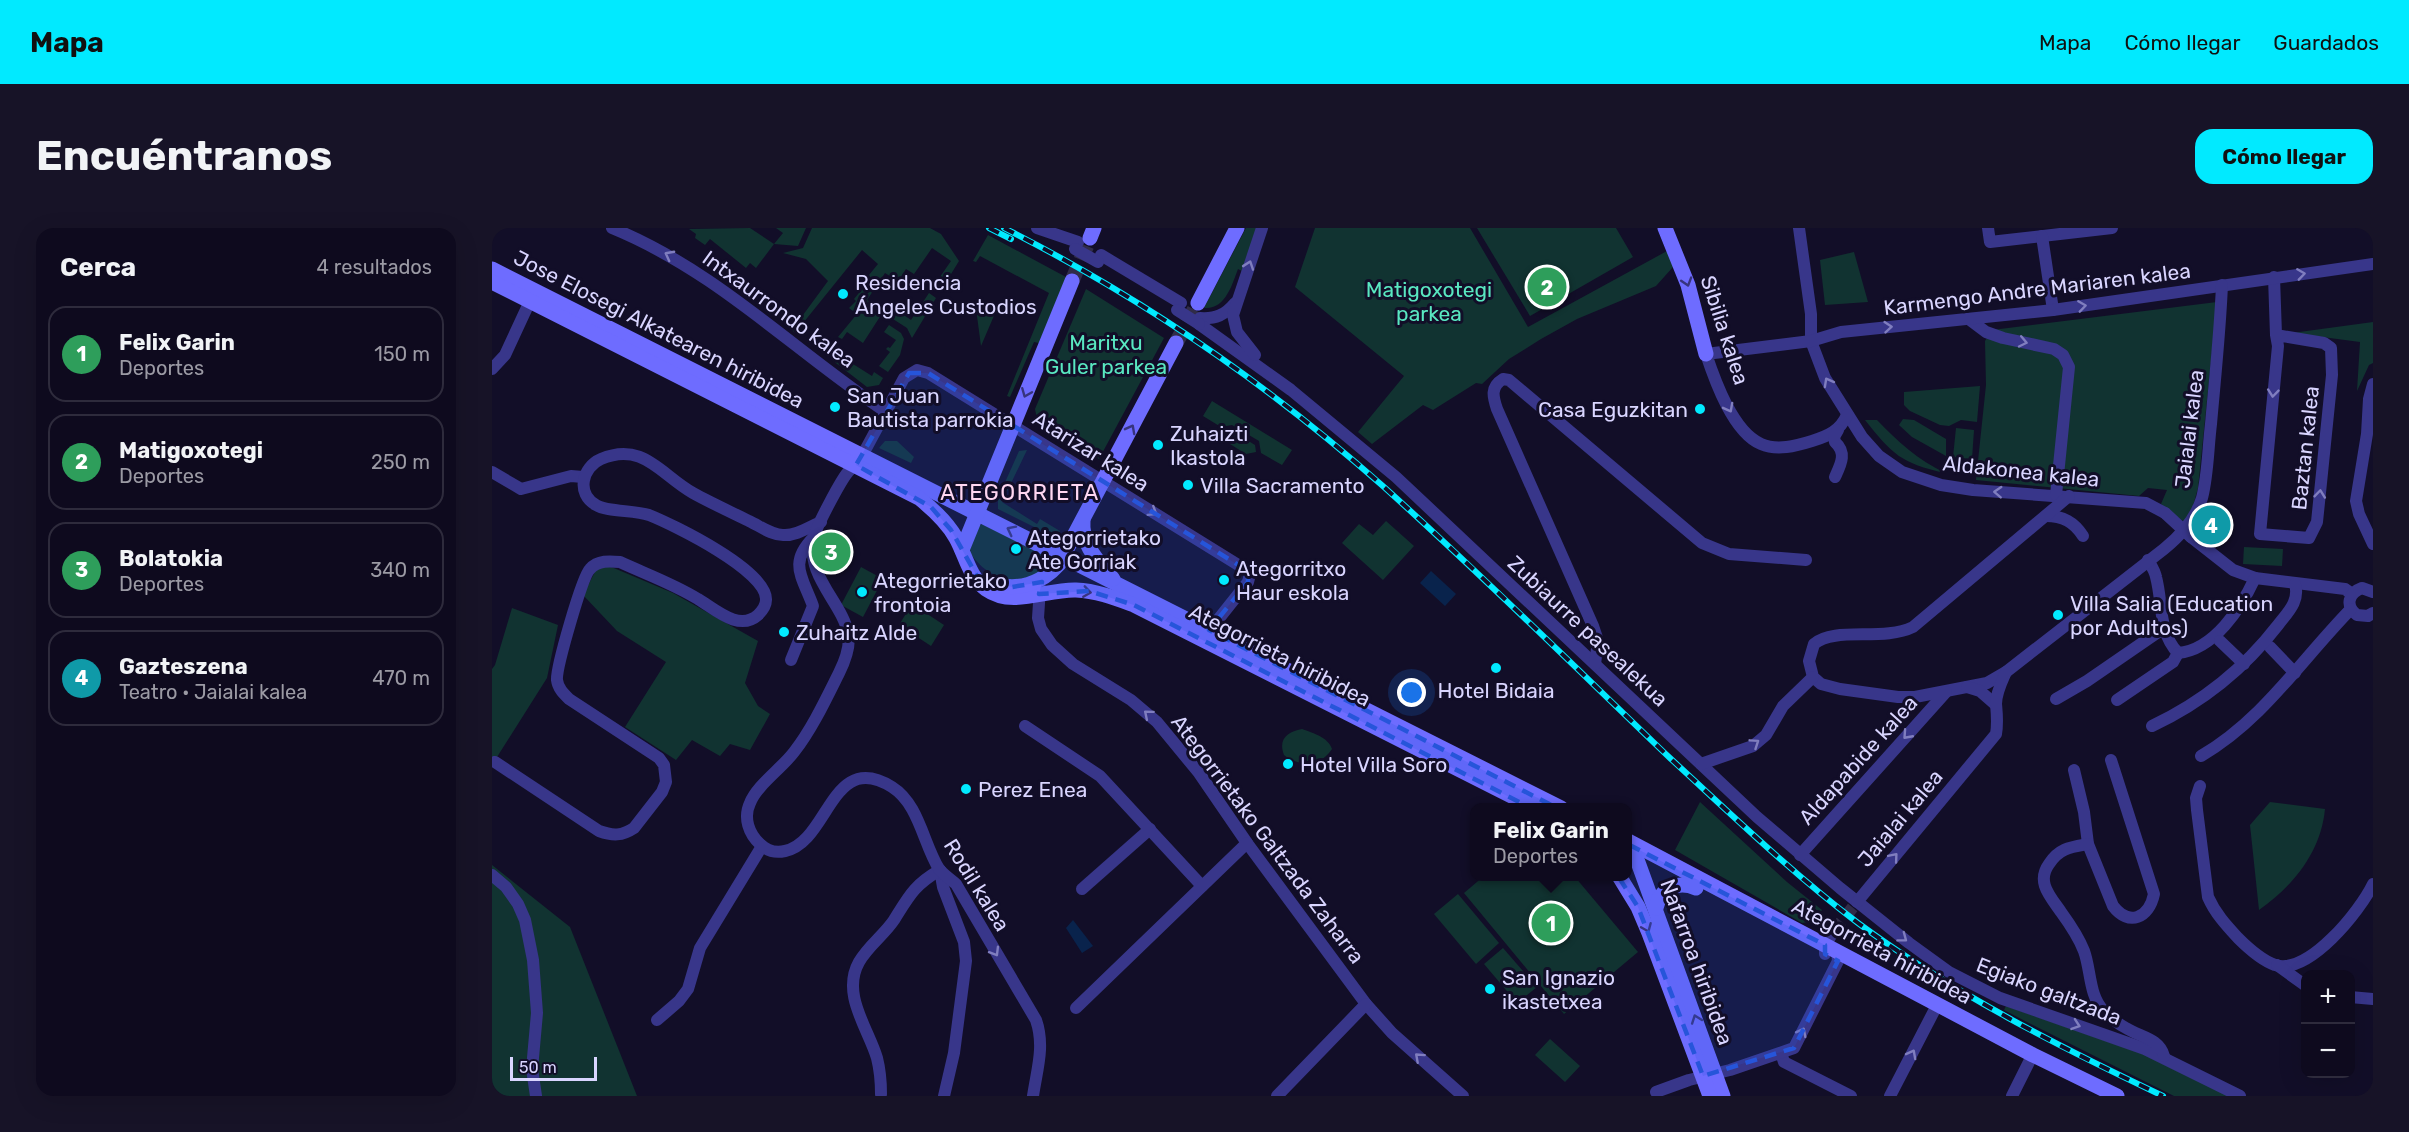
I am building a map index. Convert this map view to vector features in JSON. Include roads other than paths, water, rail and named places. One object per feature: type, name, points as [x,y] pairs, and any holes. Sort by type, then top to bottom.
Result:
[{"type":"main road","points":[[1200,316],[1237,228]]},
{"type":"main road","name":"Sibilia kalea","points":[[1665,228],[1688,285],[1706,354]]},
{"type":"main road","name":"Jose Elosegi Alkatearen hiribidea","points":[[492,269],[859,460],[977,513],[1232,642]]},
{"type":"main road","points":[[962,550],[1072,281]]},
{"type":"main road","points":[[492,282],[859,460],[931,507],[951,530],[970,570],[985,581],[1003,587],[1041,586],[1063,557],[1176,344]]},
{"type":"main road","points":[[1083,520],[1083,533],[1087,547],[1116,584]]},
{"type":"main road","name":"Ategorrieta hiribidea","points":[[1041,586],[1089,591],[1134,605],[1527,803]]},
{"type":"main road","name":"Ategorrieta hiribidea","points":[[1232,642],[1553,803]]},
{"type":"main road","name":"Ategorrieta hiribidea","points":[[1632,849],[1696,888],[2117,1096]]},
{"type":"main road","name":"Ategorrieta hiribidea","points":[[1632,849],[1831,953],[2029,1062],[2098,1096]]},
{"type":"main road","name":"Nafarroa hiribidea","points":[[1632,853],[1656,908],[1709,1076],[1710,1096]]},
{"type":"main road","name":"Nafarroa hiribidea","points":[[1622,881],[1638,907],[1709,1076],[1723,1096]]},
{"type":"main road","points":[[1656,908],[1663,892],[1673,886],[1685,885],[1696,888]]},
{"type":"street","name":"Intxaurrondo kalea","points":[[612,228],[658,249],[695,270],[886,412]]},
{"type":"street","name":"Zubiaurre pasealekua","points":[[1042,228],[1079,239],[1099,259],[1121,275],[1156,297],[1200,316],[1255,355],[1291,390]]},
{"type":"street","points":[[1255,355],[1234,327],[1233,315],[1235,303],[1262,228]]},
{"type":"street","name":"Aldakonea kalea","points":[[1799,228],[1811,314],[1811,341],[1825,378],[1847,415],[1879,456],[1902,472],[1955,488],[2146,503],[2165,513],[2233,570],[2255,578],[2345,589],[2352,594],[2362,588],[2373,592]]},
{"type":"street","points":[[1988,228],[1990,242],[2112,228]]},
{"type":"street","points":[[2042,236],[2053,310]]},
{"type":"street","name":"Zubiaurre pasealekua","points":[[1099,259],[1179,307]]},
{"type":"street","name":"Karmengo Andre Mariaren kalea","points":[[1706,354],[1811,341],[1841,332],[2053,310],[2373,264]]},
{"type":"street","name":"Baztan kalea","points":[[2274,277],[2276,335],[2278,346],[2260,534],[2309,538],[2317,522],[2332,375],[2331,348],[2324,343],[2276,335]]},
{"type":"street","name":"Jaialai kalea","points":[[1857,902],[1996,734],[1998,712],[1996,705],[2000,685],[2006,672],[2176,540],[2194,516],[2202,497],[2220,334],[2222,285]]},
{"type":"street","points":[[492,369],[505,355],[530,301]]},
{"type":"street","points":[[1200,316],[1221,316],[1235,303]]},
{"type":"street","name":"Zubiaurre pasealekua","points":[[1200,316],[1396,477],[1701,764],[1800,855],[1857,902]]},
{"type":"street","points":[[1970,320],[1986,332],[2002,338],[2054,348],[2063,355],[2069,367],[2056,495]]},
{"type":"street","name":"Sibilia kalea","points":[[1706,354],[1722,395],[1737,422],[1760,444],[1776,448],[1799,445],[1838,430]]},
{"type":"street","name":"Atarizar kalea","points":[[790,660],[813,606],[799,566],[800,555],[814,537],[847,473],[859,460],[904,378],[917,370],[928,373],[1248,571],[1250,578],[1248,582],[1209,631]]},
{"type":"street","points":[[1595,664],[1598,641],[1593,626],[1497,410],[1493,395],[1494,388],[1503,379],[1509,380],[1702,543],[1729,554],[1806,560]]},
{"type":"street","points":[[2373,384],[2368,399],[2367,434],[2356,501],[2359,514],[2373,544]]},
{"type":"street","points":[[1835,477],[1843,459],[1834,437],[1847,415]]},
{"type":"street","points":[[495,762],[599,831],[611,836],[629,832],[662,792],[667,774],[659,758],[569,699],[560,689],[558,671],[584,577],[595,565],[611,561],[620,562],[694,597],[736,621],[744,622],[753,619],[762,612],[766,602],[766,592],[762,584],[725,554],[650,516],[596,506],[589,500],[583,477],[595,461],[623,454],[639,456],[650,461],[692,492],[774,533],[794,534],[821,522]]},
{"type":"street","points":[[492,472],[521,489],[572,476],[583,477]]},
{"type":"street","points":[[1701,764],[1753,746],[1766,735],[1783,706],[1813,677],[1810,671],[1810,652],[1821,639],[1829,636],[1885,635],[1913,627],[2069,496]]},
{"type":"street","points":[[2046,516],[2068,520],[2083,536]]},
{"type":"street","points":[[657,1020],[679,1001],[688,989],[700,948],[762,846],[747,824],[750,802],[758,790],[796,750],[835,680],[848,650],[848,634],[818,573],[814,558],[814,537]]},
{"type":"street","points":[[2148,560],[2156,576],[2164,628],[2169,644],[2178,653]]},
{"type":"street","points":[[2178,653],[2188,652],[2204,644],[2219,631],[2246,597],[2255,578]]},
{"type":"street","points":[[2152,726],[2198,701],[2229,679],[2266,641],[2295,603],[2298,592],[2295,584]]},
{"type":"street","name":"Ategorrietako Galtzada Zaharra","points":[[1041,586],[1038,618],[1041,629],[1052,645],[1073,664],[1131,700],[1157,722],[1194,765],[1247,843],[1366,1004],[1392,1033],[1463,1096]]},
{"type":"street","points":[[2352,594],[2349,601],[2351,609],[2357,615],[2362,617],[2373,613]]},
{"type":"street","points":[[2201,756],[2222,744],[2254,717],[2351,609]]},
{"type":"street","points":[[2055,699],[2087,681],[2164,628]]},
{"type":"street","points":[[2220,641],[2244,664]]},
{"type":"street","points":[[2270,647],[2295,673]]},
{"type":"street","points":[[2117,700],[2173,662],[2178,653]]},
{"type":"street","name":"Aldapabide kalea","points":[[1813,677],[1821,684],[1840,689],[1898,697],[1946,692],[1958,687],[1986,683],[2006,672]]},
{"type":"street","points":[[1966,687],[1980,691],[1996,705]]},
{"type":"street","name":"Aldapabide kalea","points":[[1800,855],[1946,692]]},
{"type":"street","points":[[1025,726],[1100,776],[1202,886]]},
{"type":"street","points":[[2074,770],[2084,812],[2088,844],[2113,906],[2119,915],[2132,918],[2145,914],[2151,907],[2154,894],[2111,760]]},
{"type":"street","name":"Rodil kalea","points":[[762,846],[777,852],[796,847],[814,830],[839,790],[853,780],[880,781],[899,793],[919,824],[939,870],[956,884],[1036,1020],[1040,1030],[1041,1049],[1033,1096]]},
{"type":"street","points":[[2200,786],[2196,798],[2197,810],[2208,897],[2212,907],[2246,945],[2261,958],[2301,983]]},
{"type":"street","points":[[1082,889],[1150,829]]},
{"type":"street","points":[[1076,1008],[1247,843]]},
{"type":"street","points":[[2088,844],[2063,848],[2050,861],[2044,870],[2043,880],[2048,896],[2060,911],[2083,950],[2094,993],[2102,1010],[2126,1028],[2149,1038],[2162,1049],[2165,1058]]},
{"type":"street","points":[[881,1094],[876,1057],[855,1006],[854,975],[858,963],[894,920],[901,906],[923,880],[939,870],[964,942],[966,961],[954,1053],[944,1096]]},
{"type":"street","points":[[492,875],[512,896],[525,920],[533,960],[537,1013],[532,1070],[536,1096]]},
{"type":"street","points":[[2277,966],[2295,964],[2310,956],[2351,917],[2373,884]]},
{"type":"street","name":"Egiako galtzada","points":[[1857,902],[1941,966],[1970,984],[2000,998],[2145,1048],[2240,1096]]},
{"type":"street","points":[[1656,1092],[1794,1048],[1831,953],[1834,931]]},
{"type":"street","points":[[2355,997],[2373,999]]},
{"type":"street","points":[[1277,1096],[1366,1004]]},
{"type":"street","points":[[1890,1096],[1934,1011]]},
{"type":"street","points":[[1781,1053],[1784,1062],[1851,1096]]},
{"type":"street","points":[[2012,1096],[2029,1062]]},
{"type":"water","points":[[1431,571],[1456,594],[1445,606],[1420,583]]},
{"type":"water","points":[[1073,920],[1093,946],[1082,953],[1066,928]]},
{"type":"tunnel","points":[[1072,281],[1090,238]]},
{"type":"tunnel","points":[[1176,343],[1198,303]]},
{"type":"tunnel","points":[[1834,931],[1857,902]]},
{"type":"railway","points":[[989,228],[1011,239]]},
{"type":"railway","points":[[1004,228],[1105,283],[1154,313],[1249,378],[1340,449],[1457,554],[1671,759],[1786,864],[1858,923],[1931,973],[2007,1017],[2163,1096]]},
{"type":"place","name":"Matigoxotegi","points":[[1547,287]]},
{"type":"place","name":"Residencia Ángeles Custodios","points":[[843,294]]},
{"type":"place","name":"San Juan Bautista parrokia","points":[[835,407]]},
{"type":"place","name":"Casa Eguzkitan","points":[[1700,409]]},
{"type":"place","name":"Zuhaizti Ikastola","points":[[1158,445]]},
{"type":"place","name":"Villa Sacramento","points":[[1188,485]]},
{"type":"place","name":"Gazteszena","points":[[2211,525]]},
{"type":"place","name":"Ategorrietako Ate Gorriak","points":[[1016,549]]},
{"type":"place","name":"Bolatokia","points":[[831,552]]},
{"type":"place","name":"Ategorritxo Haur eskola","points":[[1224,580]]},
{"type":"place","name":"Ategorrietako frontoia","points":[[862,592]]},
{"type":"place","name":"Villa Salia (Education por Adultos)","points":[[2058,615]]},
{"type":"place","name":"Zuhaitz Alde","points":[[784,632]]},
{"type":"place","name":"Hotel Bidaia","points":[[1496,668]]},
{"type":"place","name":"Hotel Villa Soro","points":[[1288,764]]},
{"type":"place","name":"Perez Enea","points":[[966,789]]},
{"type":"place","name":"Felix Garin","points":[[1551,923]]},
{"type":"place","name":"San Ignazio ikastetxea","points":[[1490,989]]},
{"type":"district","name":"ATEGORRIETA","points":[[1020,492]]},
{"type":"park label","name":"Matigoxotegi parkea","points":[[1429,301]]},
{"type":"park label","name":"Maritxu Guler parkea","points":[[1106,354]]}]
